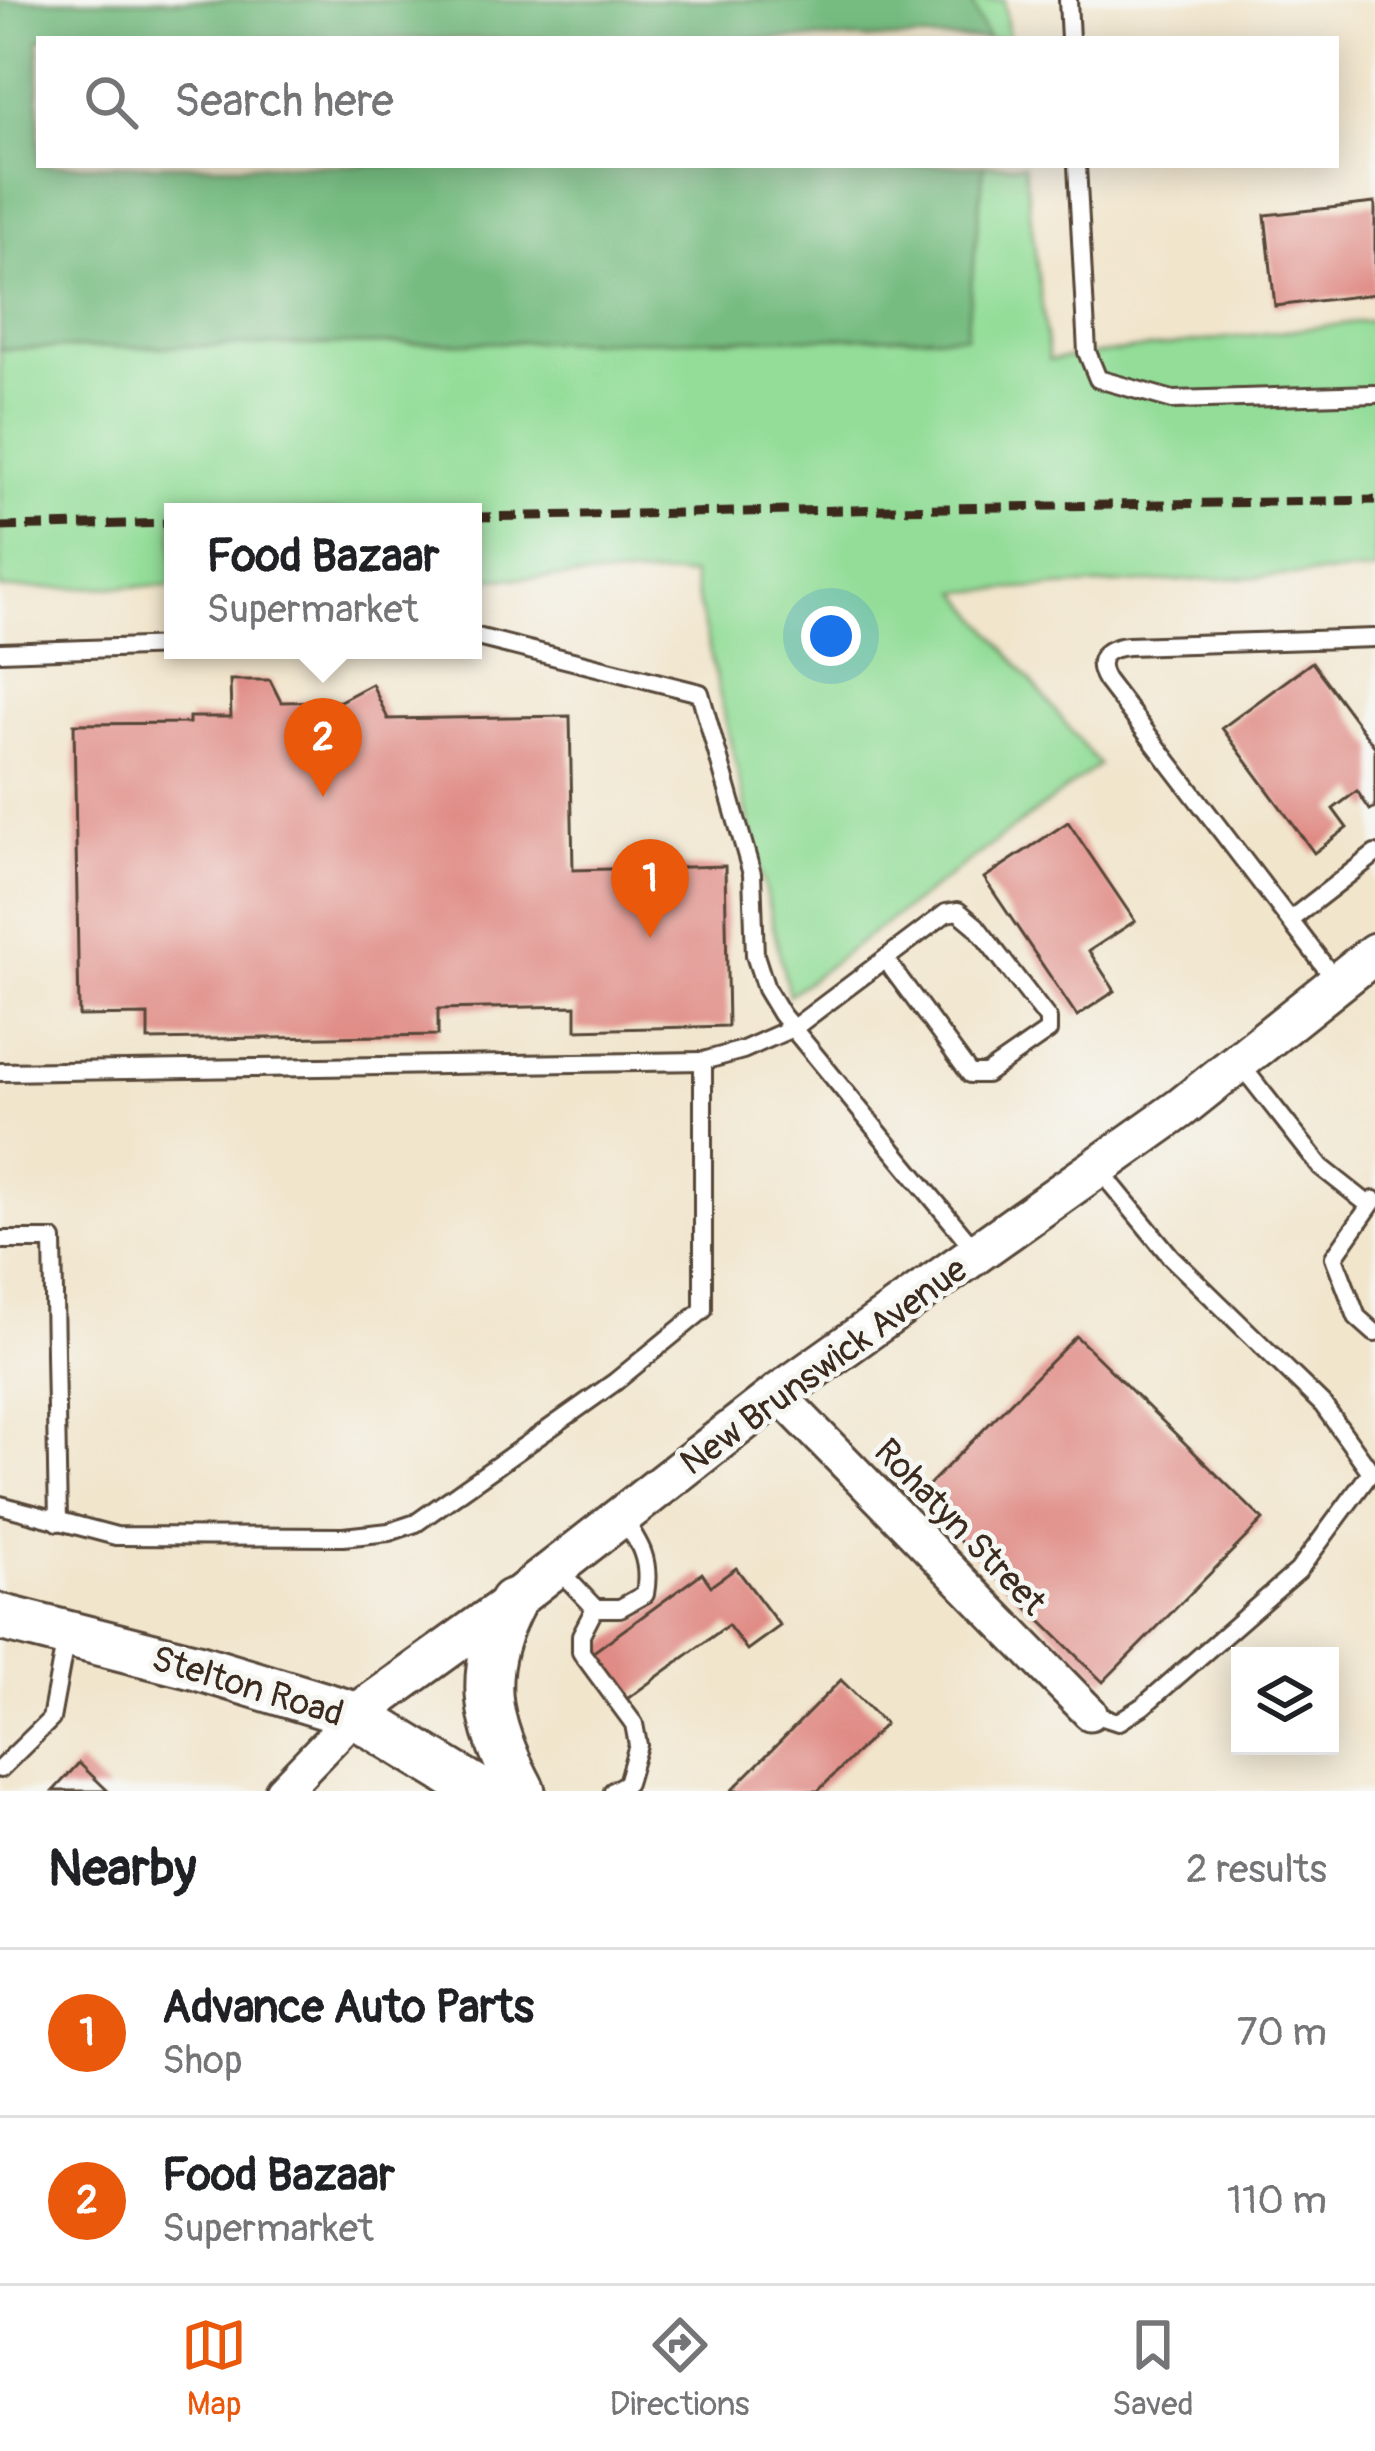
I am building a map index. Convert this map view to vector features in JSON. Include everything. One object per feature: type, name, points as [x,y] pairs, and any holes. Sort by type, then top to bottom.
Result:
[{"type":"main road","points":[[512,1602],[492,1640],[487,1685],[500,1751],[522,1791]]},
{"type":"main road","name":"Stelton Road","points":[[0,1618],[262,1685],[355,1715],[462,1786]]},
{"type":"street","name":"New Brunswick Avenue","points":[[282,1791],[355,1715],[512,1602],[778,1394],[1240,1064],[1375,953]]},
{"type":"street","name":"Rohatyn Street","points":[[778,1394],[1090,1713]]},
{"type":"lane","points":[[1068,0],[1070,36]]},
{"type":"lane","points":[[1077,168],[1087,352],[1098,379],[1173,400],[1375,394]]},
{"type":"lane","points":[[482,638],[700,693],[752,874],[755,955],[766,988],[977,1252]]},
{"type":"lane","points":[[1336,981],[1106,680],[1100,662],[1113,648],[1128,646],[1373,641]]},
{"type":"lane","points":[[0,652],[164,646]]},
{"type":"lane","points":[[1290,920],[1375,854]]},
{"type":"lane","points":[[0,1072],[703,1061],[794,1028],[885,959],[946,913],[958,911],[976,926],[1048,1018],[1048,1031],[986,1074],[970,1074],[885,959]]},
{"type":"lane","points":[[0,1505],[116,1535],[344,1537],[389,1532],[434,1512],[615,1382],[703,1310],[703,1061]]},
{"type":"lane","points":[[1240,1064],[1321,1167],[1372,1202],[1334,1257],[1357,1317],[1375,1334]]},
{"type":"lane","points":[[1090,1713],[1118,1722],[1143,1706],[1298,1571],[1371,1472],[1323,1405],[1172,1257],[1097,1167]]},
{"type":"lane","points":[[0,1240],[52,1240],[58,1522]]},
{"type":"lane","points":[[556,1567],[595,1608],[620,1608],[645,1594],[645,1550],[621,1516]]},
{"type":"lane","points":[[595,1608],[581,1635],[580,1652],[634,1724],[638,1745],[627,1783],[613,1791]]},
{"type":"lane","points":[[0,1769],[51,1719],[67,1634]]},
{"type":"green space","points":[[0,0],[970,0],[987,36],[36,36],[36,168],[984,168],[966,336],[0,349]]},
{"type":"green space","points":[[970,0],[1004,0],[1009,36],[987,36]]},
{"type":"green space","points":[[984,168],[1024,168],[1049,360],[1375,320],[1375,571],[959,592],[1099,765],[789,995],[692,575],[482,579],[482,503],[164,503],[164,586],[0,589],[0,349],[965,336]]},
{"type":"building","points":[[1375,203],[1375,294],[1275,306],[1265,215]]},
{"type":"building","points":[[1312,662],[1375,747],[1375,807],[1370,810],[1357,791],[1333,809],[1347,828],[1314,853],[1222,728]]},
{"type":"building","points":[[230,680],[270,680],[281,702],[340,701],[372,684],[388,719],[570,716],[573,870],[725,866],[728,1026],[576,1030],[576,1006],[438,1009],[438,1035],[148,1040],[148,1015],[79,1016],[74,724],[189,723],[189,717],[231,717]]},
{"type":"building","points":[[1068,822],[1135,921],[1089,951],[1115,991],[1077,1016],[984,878]]},
{"type":"building","points":[[1076,1336],[1263,1520],[1103,1682],[916,1498]]},
{"type":"building","points":[[736,1568],[780,1626],[747,1650],[728,1625],[627,1699],[592,1653],[702,1573],[711,1586]]},
{"type":"building","points":[[841,1680],[885,1724],[818,1791],[731,1791]]},
{"type":"building","points":[[79,1763],[108,1791],[53,1791]]},
{"type":"railway","points":[[482,517],[1375,500]]},
{"type":"railway","points":[[0,527],[164,523]]},
{"type":"place","name":"Food Bazaar","points":[[323,797]]},
{"type":"place","name":"Advance Auto Parts","points":[[650,938]]}]
